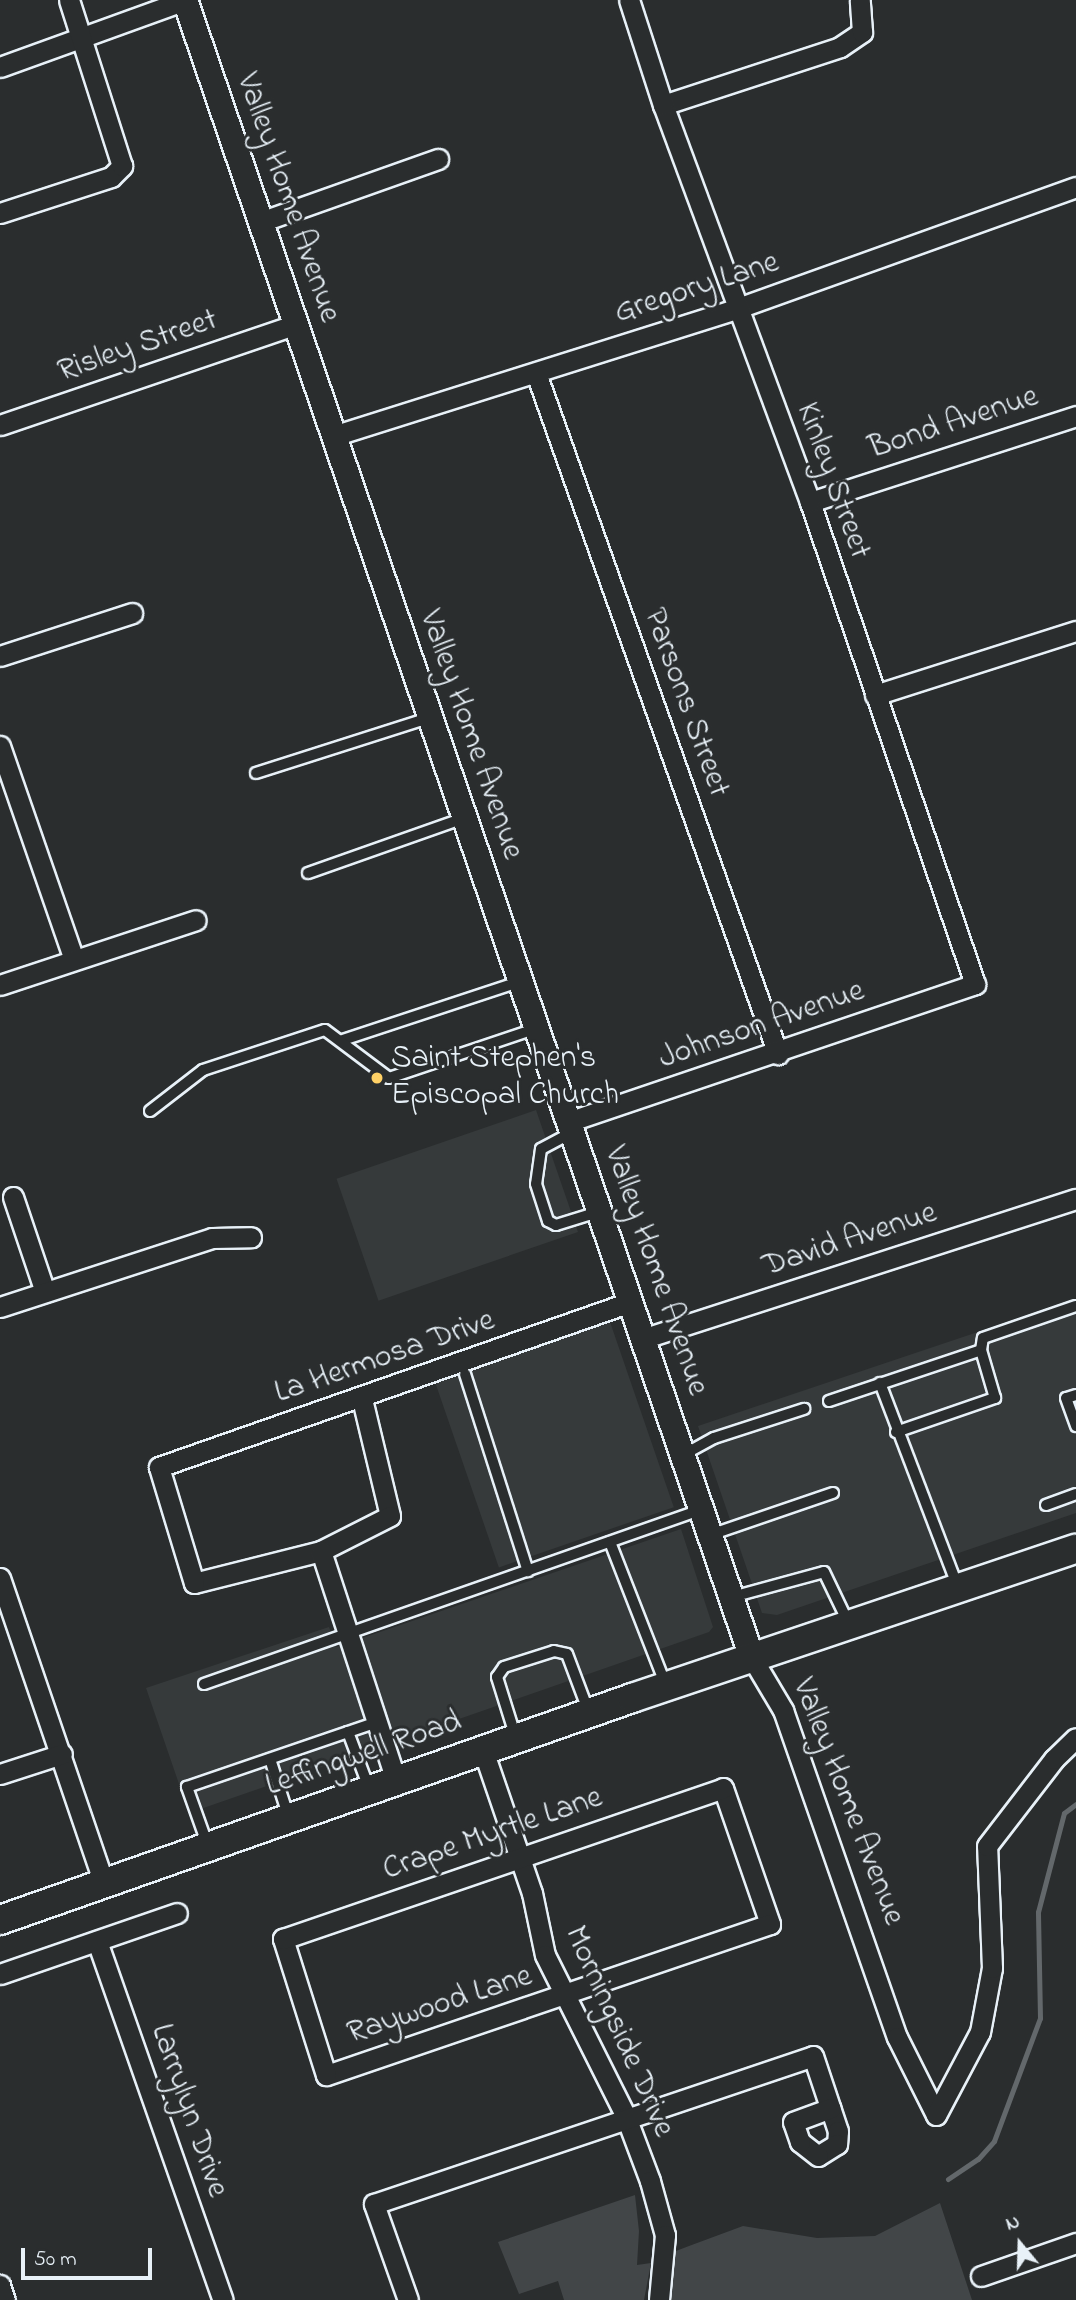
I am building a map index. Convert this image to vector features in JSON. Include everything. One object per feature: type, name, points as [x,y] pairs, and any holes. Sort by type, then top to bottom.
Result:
[{"type":"main road","name":"Leffingwell Road","points":[[0,1920],[667,1686],[1076,1549]]},
{"type":"street","points":[[0,213],[111,177],[122,166],[69,0]]},
{"type":"street","points":[[0,67],[185,0]]},
{"type":"street","name":"Valley Home Avenue","points":[[185,0],[752,1658],[783,1710],[897,2037],[936,2115],[983,2020],[992,1968],[987,1846],[1054,1759],[1076,1738]]},
{"type":"street","name":"Kinley Street","points":[[629,0],[663,106],[810,502],[975,984]]},
{"type":"street","points":[[663,106],[840,47],[862,32],[860,0]]},
{"type":"street","points":[[260,222],[438,159]]},
{"type":"street","name":"Gregory Lane","points":[[333,436],[738,309],[1076,187]]},
{"type":"street","name":"Risley Street","points":[[0,425],[294,325]]},
{"type":"street","name":"Parsons Street","points":[[536,373],[778,1054]]},
{"type":"street","name":"Bond Avenue","points":[[810,502],[1076,416]]},
{"type":"street","points":[[0,656],[132,613]]},
{"type":"street","points":[[875,695],[1076,632]]},
{"type":"street","points":[[0,746],[74,960]]},
{"type":"street","points":[[0,985],[197,920]]},
{"type":"street","name":"Johnson Avenue","points":[[570,1128],[975,984]]},
{"type":"street","points":[[13,1197],[45,1292]]},
{"type":"street","name":"David Avenue","points":[[642,1339],[1076,1199]]},
{"type":"street","points":[[0,1307],[212,1238],[251,1237]]},
{"type":"street","name":"La Hermosa Drive","points":[[321,1551],[194,1583],[159,1466],[362,1399],[629,1302]]},
{"type":"street","points":[[362,1399],[390,1516],[321,1551],[396,1781]]},
{"type":"street","points":[[0,1578],[104,1883]]},
{"type":"street","name":"Morningside Drive","points":[[482,1750],[519,1857],[545,1955],[626,2117],[665,2235],[659,2300]]},
{"type":"street","points":[[0,1774],[62,1754]]},
{"type":"street","name":"Crape Myrtle Lane","points":[[326,2075],[283,1939],[519,1857],[723,1788],[770,1924]]},
{"type":"street","points":[[0,1973],[177,1913]]},
{"type":"street","name":"Raywood Lane","points":[[326,2075],[564,1997],[770,1924]]},
{"type":"street","name":"Larrylyn Drive","points":[[97,1941],[223,2300]]},
{"type":"street","points":[[408,2300],[374,2204],[813,2056],[831,2108]]},
{"type":"street","points":[[981,2276],[1076,2243]]},
{"type":"street","points":[[0,2285],[5,2300]]},
{"type":"lane","points":[[256,774],[429,718]]},
{"type":"lane","points":[[308,873],[464,818]]},
{"type":"lane","points":[[343,1040],[519,982]]},
{"type":"lane","points":[[150,1111],[203,1070],[325,1030],[343,1040],[389,1078],[535,1029]]},
{"type":"lane","points":[[570,1128],[541,1149],[536,1184],[548,1221],[556,1224],[599,1212]]},
{"type":"lane","points":[[896,1432],[995,1398],[981,1350],[983,1338],[1076,1306]]},
{"type":"lane","points":[[829,1401],[981,1350]]},
{"type":"lane","points":[[465,1374],[528,1571]]},
{"type":"lane","points":[[880,1383],[896,1432],[914,1461],[958,1588]]},
{"type":"lane","points":[[1076,1395],[1066,1398],[1076,1426]]},
{"type":"lane","points":[[683,1455],[715,1438],[804,1409]]},
{"type":"lane","points":[[710,1536],[833,1493]]},
{"type":"lane","points":[[1046,1505],[1076,1494]]},
{"type":"lane","points":[[204,1684],[701,1510]]},
{"type":"lane","points":[[610,1542],[667,1686]]},
{"type":"lane","points":[[731,1597],[824,1572],[830,1577],[849,1626]]},
{"type":"lane","points":[[516,1739],[497,1677],[504,1668],[554,1651],[567,1654],[589,1713]]},
{"type":"lane","points":[[208,1847],[187,1787],[377,1722]]},
{"type":"lane","points":[[348,1732],[369,1790]]},
{"type":"lane","points":[[270,1759],[290,1818]]},
{"type":"shaded area","points":[[536,1110],[578,1232],[378,1301],[336,1179]]},
{"type":"shaded area","points":[[1076,1299],[1076,1513],[777,1615],[762,1613],[698,1426]]},
{"type":"shaded area","points":[[609,1319],[674,1507],[499,1567],[434,1379]]},
{"type":"shaded area","points":[[681,1529],[713,1627],[709,1632],[189,1813],[146,1688],[329,1627],[336,1647]]},
{"type":"shaded area","points":[[635,2195],[639,2231],[637,2265],[651,2263],[644,2300],[564,2300],[558,2281],[519,2294],[498,2242]]},
{"type":"shaded area","points":[[940,2203],[972,2300],[671,2300],[676,2251],[743,2226],[817,2238],[875,2236]]},
{"type":"waterway","points":[[948,2179],[978,2159],[994,2141],[1040,2018],[1038,1912],[1064,1813],[1076,1804]]},
{"type":"place","name":"Saint Stephen's Episcopal Church","points":[[377,1078]]}]
